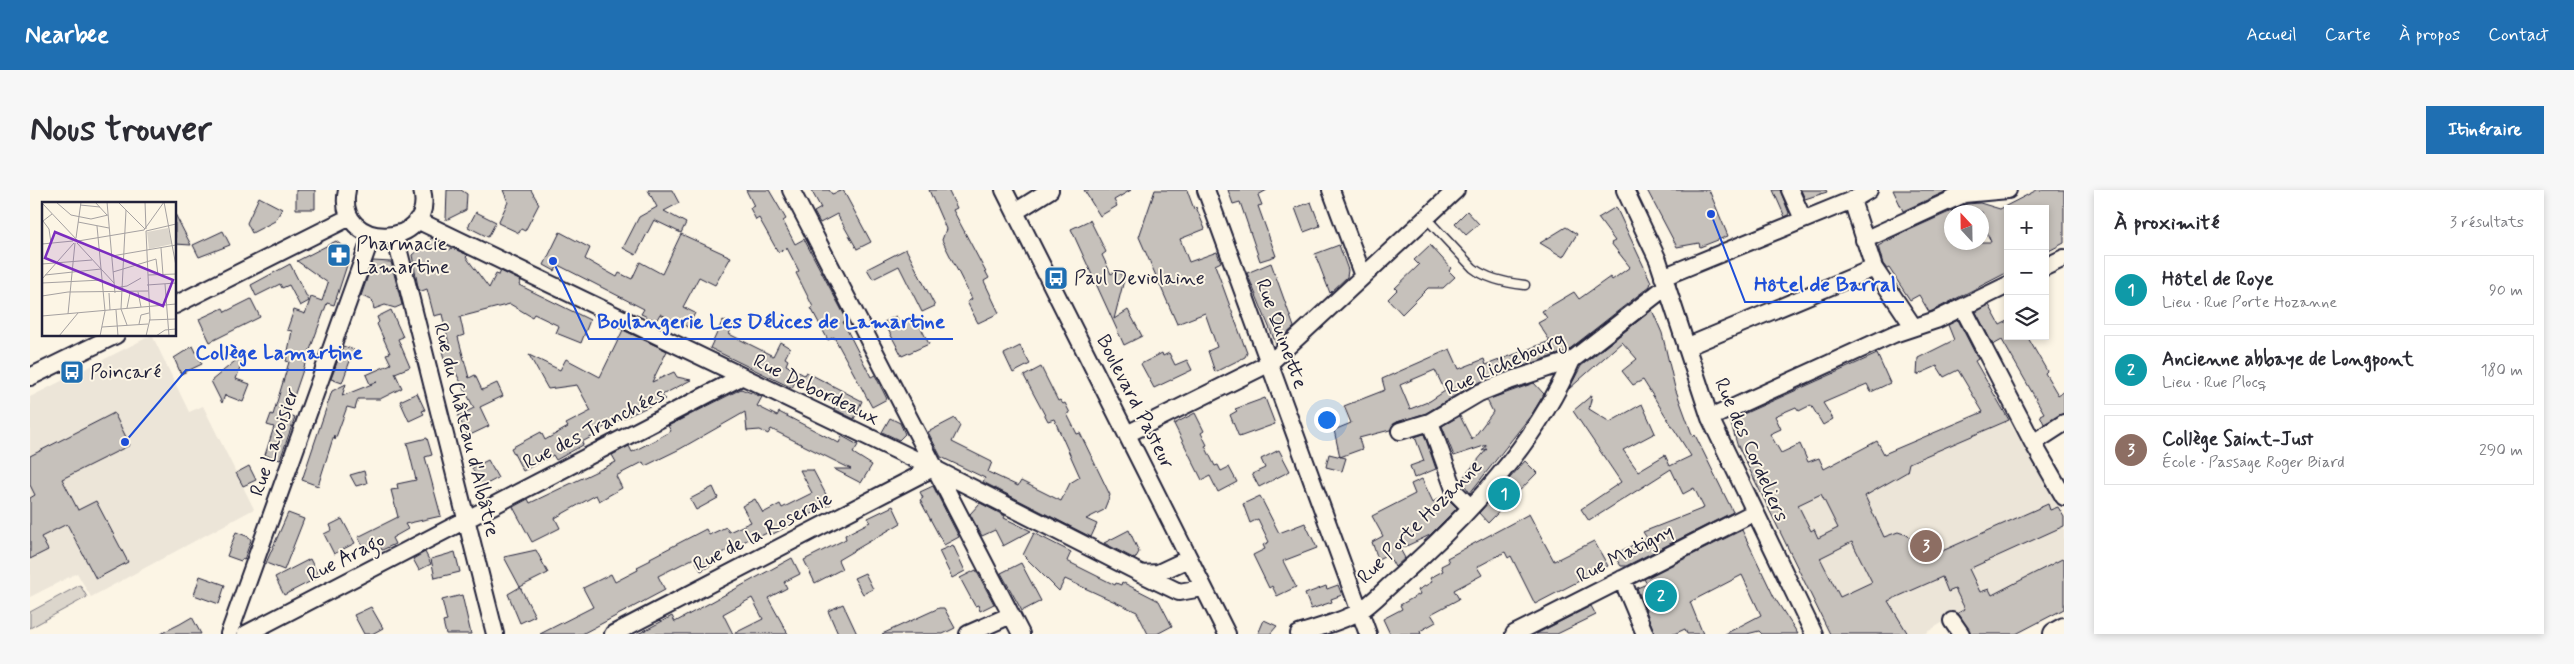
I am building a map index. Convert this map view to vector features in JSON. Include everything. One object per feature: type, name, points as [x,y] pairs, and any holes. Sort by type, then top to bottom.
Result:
[{"type":"main road","points":[[2055,634],[2064,629]]},
{"type":"street","points":[[347,190],[346,205],[350,217],[359,228],[372,235],[395,236],[407,230],[417,220],[422,207],[422,190]]},
{"type":"street","points":[[790,190],[1021,634]]},
{"type":"street","name":"Boulevard Pasteur","points":[[1004,190],[1202,588],[1227,634]]},
{"type":"street","points":[[1015,212],[1050,190]]},
{"type":"street","name":"Rue Quinette","points":[[1206,190],[1368,634]]},
{"type":"street","points":[[1331,190],[1363,276]]},
{"type":"street","points":[[1127,434],[1270,364],[1456,190]]},
{"type":"street","name":"Rue des Cordeliers","points":[[1625,190],[1665,282],[1710,418],[1814,634]]},
{"type":"street","points":[[1790,190],[1803,219]]},
{"type":"street","name":"Rue Richebourg","points":[[1400,431],[1430,422],[1479,393],[1572,360],[1665,282],[1803,219],[1852,200],[1869,190]]},
{"type":"street","points":[[1864,240],[1964,194],[2008,190]]},
{"type":"street","points":[[1852,200],[1874,268],[1913,326]]},
{"type":"street","points":[[176,304],[350,217]]},
{"type":"street","name":"Rue Debordeaux","points":[[417,220],[934,468],[1179,592],[1202,588]]},
{"type":"street","name":"Rue Lavoisier","points":[[229,634],[372,235]]},
{"type":"street","name":"Rue du Château d'Albâtre","points":[[395,236],[495,634]]},
{"type":"street","points":[[2049,265],[2064,258]]},
{"type":"street","points":[[1686,347],[1874,268]]},
{"type":"street","points":[[1710,418],[1913,326],[1936,320],[2004,288]]},
{"type":"street","points":[[1963,308],[2033,443],[2064,497]]},
{"type":"street","points":[[32,373],[114,336]]},
{"type":"street","name":"Rue Porte Hozanne","points":[[1360,611],[1413,564],[1470,507],[1520,447],[1557,394],[1572,360]]},
{"type":"street","name":"Rue des Tranchées","points":[[467,519],[741,377]]},
{"type":"street","points":[[1430,422],[1456,492],[1470,507]]},
{"type":"street","points":[[2033,443],[2064,423]]},
{"type":"street","name":"Rue de la Roseraie","points":[[613,634],[934,468]]},
{"type":"street","points":[[952,502],[962,483]]},
{"type":"street","name":"Rue Matigny","points":[[1514,634],[1755,512]]},
{"type":"street","name":"Rue Arago","points":[[246,634],[467,519]]},
{"type":"street","points":[[1142,574],[1158,573],[1188,559]]},
{"type":"street","points":[[1622,579],[1646,634]]},
{"type":"street","points":[[1299,634],[1360,611]]},
{"type":"street","points":[[968,634],[1011,614]]},
{"type":"lane","points":[[1426,218],[1480,274],[1513,284],[1525,285]]},
{"type":"shaded area","points":[[152,336],[189,412],[203,406],[254,509],[91,597],[77,573],[30,597],[30,397]]},
{"type":"shaded area","points":[[1999,404],[2064,517],[2064,575],[1977,609],[1956,620],[1953,616],[1924,634],[1903,634],[1823,618],[1771,512],[1884,454]]},
{"type":"shaded area","points":[[80,585],[87,597],[30,628],[30,612]]},
{"type":"building","points":[[296,190],[315,190],[315,209],[296,209]]},
{"type":"building","points":[[447,190],[461,190],[467,194],[466,210],[446,220]]},
{"type":"building","points":[[503,190],[531,190],[539,204],[525,231],[521,229],[519,233],[498,223],[508,202]]},
{"type":"building","points":[[648,190],[672,190],[679,203],[664,211],[686,223],[681,233],[654,220],[636,255],[623,248],[639,217],[657,207]]},
{"type":"building","points":[[746,190],[769,190],[786,219],[783,221],[795,244],[804,239],[847,320],[843,322],[871,377],[875,375],[887,399],[872,407],[834,337],[828,340],[811,308],[813,307],[796,273],[799,271],[787,248],[778,252],[759,218],[756,220],[750,208],[754,206]]},
{"type":"building","points":[[811,190],[829,190],[832,194],[843,190],[871,242],[857,249],[837,214],[820,223],[814,212],[821,208]]},
{"type":"building","points":[[929,190],[948,190],[957,208],[953,210],[989,278],[984,281],[999,313],[978,323],[967,302],[972,299],[942,240],[946,229]]},
{"type":"building","points":[[1084,190],[1131,190],[1114,200],[1117,206],[1100,216]]},
{"type":"building","points":[[1155,190],[1187,190],[1194,209],[1196,207],[1205,229],[1180,239],[1189,262],[1217,252],[1221,262],[1215,265],[1247,353],[1245,357],[1215,372],[1208,351],[1217,347],[1205,313],[1177,324],[1139,237]]},
{"type":"building","points":[[1228,190],[1267,190],[1258,195],[1262,205],[1258,206],[1276,256],[1260,261],[1240,202],[1233,204]]},
{"type":"building","points":[[1647,190],[1709,190],[1728,236],[1700,247],[1699,243],[1677,247]]},
{"type":"building","points":[[1773,190],[1780,190],[1789,213],[1785,217]]},
{"type":"building","points":[[1801,190],[1826,190],[1827,192],[1805,199]]},
{"type":"building","points":[[1893,190],[1949,190],[1903,211]]},
{"type":"building","points":[[2037,190],[2064,190],[2064,243],[2049,251],[2049,205],[2008,205]]},
{"type":"building","points":[[259,197],[282,209],[275,221],[252,233],[247,223]]},
{"type":"building","points":[[1311,202],[1320,226],[1304,232],[1295,208]]},
{"type":"building","points":[[1980,203],[1987,205],[1965,205],[1967,204]]},
{"type":"building","points":[[1989,206],[2000,209],[2004,207],[2004,274],[1929,312],[1919,295],[1910,300],[1889,268],[1887,269],[1883,264],[1878,246],[1944,214],[1944,250],[1989,250],[1989,242],[1991,242],[1989,237]]},
{"type":"building","points":[[1616,207],[1651,282],[1650,286],[1567,351],[1475,384],[1426,413],[1397,422],[1390,430],[1359,438],[1362,449],[1340,457],[1334,430],[1351,423],[1344,406],[1385,390],[1382,379],[1450,349],[1459,369],[1484,359],[1486,365],[1550,341],[1538,323],[1547,318],[1542,311],[1574,292],[1579,299],[1610,277],[1612,280],[1630,267],[1611,243],[1615,241],[1598,218]],"holes":[[[1435,370],[1445,391],[1430,401],[1410,409],[1400,385]]]},
{"type":"building","points":[[1467,211],[1479,224],[1466,235],[1455,223]]},
{"type":"building","points":[[476,212],[496,222],[488,237],[468,227]]},
{"type":"building","points":[[176,216],[191,245],[176,244]]},
{"type":"building","points":[[1090,220],[1106,252],[1102,255],[1111,274],[1119,270],[1124,280],[1114,319],[1128,310],[1142,336],[1124,345],[1071,229]]},
{"type":"building","points":[[1566,227],[1577,234],[1563,257],[1540,243]]},
{"type":"building","points":[[223,231],[230,245],[199,257],[193,245]]},
{"type":"building","points":[[560,232],[590,248],[585,259],[617,277],[619,273],[632,279],[640,262],[662,274],[681,234],[731,257],[715,285],[699,277],[683,307],[695,313],[688,327],[660,314],[656,321],[641,314],[644,309],[558,265],[555,271],[544,265]]},
{"type":"building","points":[[432,238],[445,244],[449,250],[452,248],[468,255],[466,257],[489,288],[496,274],[499,275],[501,271],[521,281],[519,285],[590,320],[581,343],[556,333],[559,326],[534,314],[532,317],[510,304],[460,317],[464,335],[458,337],[469,378],[475,375],[482,390],[497,383],[503,396],[480,407],[489,426],[468,436],[458,416],[474,408],[456,373],[450,375],[447,370],[442,351],[443,346],[449,344],[442,314],[434,316],[427,289],[419,292],[412,255]]},
{"type":"building","points":[[336,241],[351,253],[334,305],[327,303],[306,361],[288,414],[295,417],[280,460],[265,455],[274,427],[267,425],[271,414],[273,415],[289,362],[286,361],[292,331],[287,330],[294,310],[305,314],[311,297],[322,301],[328,283],[297,261]]},
{"type":"building","points":[[1339,245],[1348,270],[1347,277],[1330,293],[1315,254]]},
{"type":"building","points":[[1430,245],[1451,268],[1449,271],[1455,277],[1443,288],[1428,288],[1402,314],[1388,299],[1397,290],[1395,288],[1419,265],[1414,260]]},
{"type":"building","points":[[906,249],[935,306],[922,312],[899,266],[873,279],[867,269]]},
{"type":"building","points":[[373,261],[391,262],[402,305],[395,308],[385,305],[374,309],[372,300],[361,296]]},
{"type":"building","points":[[1271,263],[1294,327],[1276,344],[1247,273]]},
{"type":"building","points":[[290,264],[309,301],[300,306],[289,285],[282,288],[280,284],[256,296],[251,285]]},
{"type":"building","points":[[251,299],[260,317],[210,342],[199,319],[223,308],[225,312]]},
{"type":"building","points":[[1989,305],[2000,325],[2004,323],[2004,340],[2029,340],[2058,395],[2064,391],[2064,413],[2044,424],[2040,415],[2044,413],[2002,340],[1993,345],[1976,312]]},
{"type":"building","points":[[391,310],[403,337],[398,339],[410,367],[395,373],[402,388],[380,399],[358,399],[355,409],[347,407],[335,440],[334,435],[318,486],[302,480],[332,391],[346,384],[342,396],[377,382],[370,384],[366,375],[391,364],[386,354],[390,353],[377,324],[379,322],[377,317]]},
{"type":"building","points":[[1652,310],[1662,333],[1675,388],[1693,437],[1695,435],[1733,512],[1626,566],[1621,566],[1613,555],[1647,538],[1643,532],[1704,508],[1694,488],[1683,494],[1671,469],[1589,521],[1581,509],[1621,482],[1573,411],[1592,395],[1589,409],[1610,422],[1642,404],[1655,433],[1623,450],[1638,471],[1665,455],[1670,466],[1691,456],[1643,380],[1633,385],[1622,371],[1637,359],[1622,342],[1569,389],[1581,366]]},
{"type":"building","points":[[896,316],[900,324],[915,316],[929,344],[902,356],[884,322]]},
{"type":"building","points":[[723,320],[733,325],[729,334],[773,356],[780,342],[790,348],[785,358],[788,360],[786,365],[804,375],[806,372],[862,401],[854,419],[834,409],[837,405],[795,382],[792,388],[710,348]]},
{"type":"building","points":[[1958,320],[1978,359],[1975,361],[2009,420],[1909,463],[1907,472],[1865,496],[1884,537],[1898,532],[1907,535],[1912,540],[1922,560],[2048,504],[2050,510],[2058,507],[2064,517],[2064,526],[1969,569],[1980,592],[1989,589],[1992,595],[2064,558],[2064,609],[2016,634],[1971,634],[1958,613],[1965,609],[1955,589],[1948,592],[1942,577],[1888,601],[1908,634],[1830,634],[1737,444],[1730,420],[1877,354],[1890,383],[1871,392],[1867,384],[1823,403],[1833,419],[1823,425],[1811,405],[1799,411],[1796,407],[1775,416],[1781,429],[1770,434],[1781,453],[1800,444],[1808,462],[1819,458],[1824,469],[1877,441],[1884,454],[1983,412],[1958,370],[1944,377],[1937,366],[1917,375],[1918,358],[1954,340],[1948,325]],"holes":[[[1821,494],[1838,528],[1818,538],[1814,529],[1811,531],[1798,505]],[[1852,542],[1872,582],[1840,597],[1820,558]]]},
{"type":"building","points":[[623,330],[667,351],[652,382],[674,372],[677,377],[691,380],[662,395],[665,399],[606,426],[596,432],[597,434],[582,442],[583,445],[556,460],[553,455],[523,471],[511,448],[541,432],[545,440],[568,427],[566,424],[591,411],[577,385],[548,389],[529,355],[560,370],[566,359],[600,377]]},
{"type":"building","points":[[193,346],[202,364],[181,374],[174,358]]},
{"type":"building","points":[[343,346],[354,350],[342,383],[331,379]]},
{"type":"building","points":[[1020,346],[1030,364],[1013,373],[1004,354]]},
{"type":"building","points":[[246,352],[236,379],[250,384],[243,402],[225,395],[222,403],[211,381]]},
{"type":"building","points":[[1162,353],[1163,356],[1169,353],[1175,365],[1187,360],[1192,370],[1154,388],[1141,364]]},
{"type":"building","points":[[1041,367],[1058,401],[1060,400],[1063,404],[1065,403],[1070,413],[1067,414],[1077,434],[1080,433],[1110,495],[1104,510],[1086,519],[1097,524],[1091,537],[983,482],[985,478],[941,457],[928,432],[955,418],[960,426],[952,442],[992,462],[988,472],[1018,486],[1021,481],[1061,501],[1070,483],[1080,477],[1054,419],[1048,421],[1024,376]]},
{"type":"building","points":[[1534,383],[1544,394],[1532,414],[1470,493],[1461,480],[1487,449],[1482,451],[1487,445],[1454,456],[1442,426],[1460,416],[1472,440],[1493,412],[1487,400]]},
{"type":"building","points":[[741,389],[762,397],[757,406],[777,416],[779,412],[839,443],[842,436],[858,445],[853,453],[872,465],[861,483],[834,469],[851,469],[771,429],[768,434],[760,430],[747,431],[745,412],[680,449],[645,466],[643,462],[616,476],[622,488],[599,501],[596,495],[555,518],[560,528],[532,542],[513,507],[528,499],[530,503],[616,462],[612,455],[629,446],[632,452],[671,431],[668,426]]},
{"type":"building","points":[[417,393],[425,410],[422,411],[424,414],[409,421],[400,401]]},
{"type":"building","points":[[1265,398],[1275,424],[1239,437],[1230,415],[1237,411],[1235,409]]},
{"type":"building","points":[[114,413],[130,445],[62,479],[78,510],[96,501],[128,562],[96,579],[67,524],[41,537],[48,550],[30,559],[30,498],[35,495],[30,485],[30,456]]},
{"type":"building","points":[[1195,413],[1204,431],[1201,433],[1207,445],[1205,446],[1215,466],[1218,465],[1221,471],[1229,467],[1237,482],[1218,492],[1210,476],[1202,480],[1174,424]]},
{"type":"building","points":[[890,418],[900,423],[905,434],[899,440],[882,432]]},
{"type":"building","points":[[1424,434],[1436,469],[1414,478],[1410,466],[1424,461],[1415,437]]},
{"type":"building","points":[[427,438],[432,455],[425,457],[441,516],[405,524],[408,529],[392,538],[395,544],[382,550],[379,544],[365,551],[358,537],[398,517],[391,490],[398,489],[397,484],[416,480],[407,443]]},
{"type":"building","points":[[1279,450],[1290,471],[1259,487],[1252,474],[1265,468],[1261,459]]},
{"type":"building","points":[[1329,454],[1346,458],[1342,471],[1326,467]]},
{"type":"building","points":[[488,460],[498,478],[481,487],[472,468]]},
{"type":"building","points":[[1525,461],[1537,473],[1488,523],[1479,513]]},
{"type":"building","points":[[249,466],[256,480],[243,486],[236,473]]},
{"type":"building","points":[[800,470],[813,470],[831,504],[771,535],[769,532],[750,541],[749,539],[715,557],[717,562],[701,571],[694,558],[658,576],[665,590],[582,634],[540,634],[593,607],[583,588],[611,574],[615,582],[638,570],[637,567],[651,560],[650,558],[706,529],[709,535],[726,527],[729,532],[751,522],[742,506],[755,499],[763,513],[780,504],[782,508],[812,493]]},
{"type":"building","points":[[364,471],[367,483],[356,486],[350,475]]},
{"type":"building","points":[[1422,479],[1433,502],[1444,495],[1457,508],[1430,535],[1400,549],[1405,558],[1395,567],[1388,554],[1378,559],[1372,542],[1383,536],[1372,516],[1415,494],[1411,484]]},
{"type":"building","points":[[933,486],[959,537],[944,545],[920,500],[923,498],[920,492]]},
{"type":"building","points":[[713,487],[718,498],[696,510],[690,499]]},
{"type":"building","points":[[1260,496],[1279,533],[1305,523],[1317,548],[1283,561],[1296,587],[1277,596],[1272,586],[1269,588],[1253,555],[1265,549],[1263,545],[1269,542],[1258,519],[1250,523],[1243,504]]},
{"type":"building","points":[[980,503],[1005,516],[1004,518],[1031,531],[1003,546],[995,530],[982,536],[970,514]]},
{"type":"building","points":[[893,506],[901,523],[838,560],[842,569],[815,583],[804,560],[846,539],[845,535],[870,522],[868,518]]},
{"type":"building","points":[[288,513],[304,519],[284,570],[266,563]]},
{"type":"building","points":[[1529,514],[1554,561],[1594,541],[1608,566],[1535,604],[1511,556],[1508,558],[1505,552],[1477,567],[1482,575],[1454,590],[1459,599],[1431,614],[1436,622],[1420,631],[1421,634],[1390,634],[1383,619],[1402,609],[1400,605],[1420,594],[1418,590],[1432,582],[1430,578],[1443,571],[1441,566],[1449,562],[1447,558]]},
{"type":"building","points":[[342,519],[355,543],[334,554],[324,534],[332,530],[330,525]]},
{"type":"building","points":[[1129,530],[1139,552],[1135,559],[1104,543]]},
{"type":"building","points":[[1742,530],[1774,597],[1798,634],[1762,634],[1759,631],[1747,634],[1725,634],[1761,615],[1742,575],[1690,602],[1703,634],[1687,634],[1685,629],[1674,634],[1655,634],[1637,588],[1647,584],[1644,579]]},
{"type":"building","points":[[236,532],[249,537],[251,540],[244,560],[242,559],[241,561],[227,556]]},
{"type":"building","points":[[1034,533],[1071,552],[1067,561],[1115,585],[1116,583],[1121,585],[1122,582],[1159,601],[1172,626],[1157,634],[1148,634],[1137,612],[1065,579],[1059,591],[1023,555]]},
{"type":"building","points":[[953,545],[965,571],[952,578],[939,551]]},
{"type":"building","points":[[536,550],[548,573],[520,587],[504,557]]},
{"type":"building","points":[[425,552],[431,564],[419,570],[413,559]]},
{"type":"building","points":[[455,552],[460,572],[435,578],[431,559]]},
{"type":"building","points":[[792,558],[800,574],[784,582],[787,588],[768,598],[788,634],[733,634],[638,634],[672,616],[675,622]],"holes":[[[752,598],[763,619],[733,634],[723,614]]]},
{"type":"building","points":[[310,559],[319,577],[284,595],[275,577]]},
{"type":"building","points":[[1021,563],[1041,601],[1022,611],[1001,573]]},
{"type":"building","points":[[976,570],[994,604],[980,611],[978,605],[975,606],[960,578]]},
{"type":"building","points":[[865,573],[873,589],[863,594],[854,578]]},
{"type":"building","points":[[200,576],[225,585],[219,604],[194,595]]},
{"type":"building","points":[[1338,585],[1342,595],[1331,599],[1332,602],[1311,609],[1305,594],[1326,586],[1327,589]]},
{"type":"building","points":[[520,587],[535,616],[520,623],[508,594]]},
{"type":"building","points":[[462,595],[471,634],[446,634],[443,622],[447,621],[442,600]]},
{"type":"building","points":[[843,604],[857,634],[838,634],[828,611]]},
{"type":"building","points":[[1591,606],[1596,615],[1557,634],[1536,634]]},
{"type":"building","points":[[371,607],[383,628],[372,634],[364,634],[354,615]]},
{"type":"building","points":[[939,608],[944,608],[955,628],[943,634],[882,634]]},
{"type":"building","points":[[192,617],[201,634],[160,634],[180,624]]},
{"type":"building","points":[[1264,620],[1277,626],[1270,634],[1258,634]]},
{"type":"place","name":"Hôtel de Barral","points":[[1711,214]]},
{"type":"place","name":"Pharmacie Lamartine","points":[[339,255]]},
{"type":"place","name":"Boulangerie Les Délices de Lamartine","points":[[553,261]]},
{"type":"place","name":"Paul Deviolaine","points":[[1056,278]]},
{"type":"place","name":"Poincaré","points":[[72,372]]},
{"type":"place","name":"Collège Lamartine","points":[[125,442]]},
{"type":"place","name":"Hôtel de Roye","points":[[1504,494]]},
{"type":"place","name":"Collège Saint-Just","points":[[1926,546]]},
{"type":"place","name":"Ancienne abbaye de Longpont","points":[[1661,596]]}]
